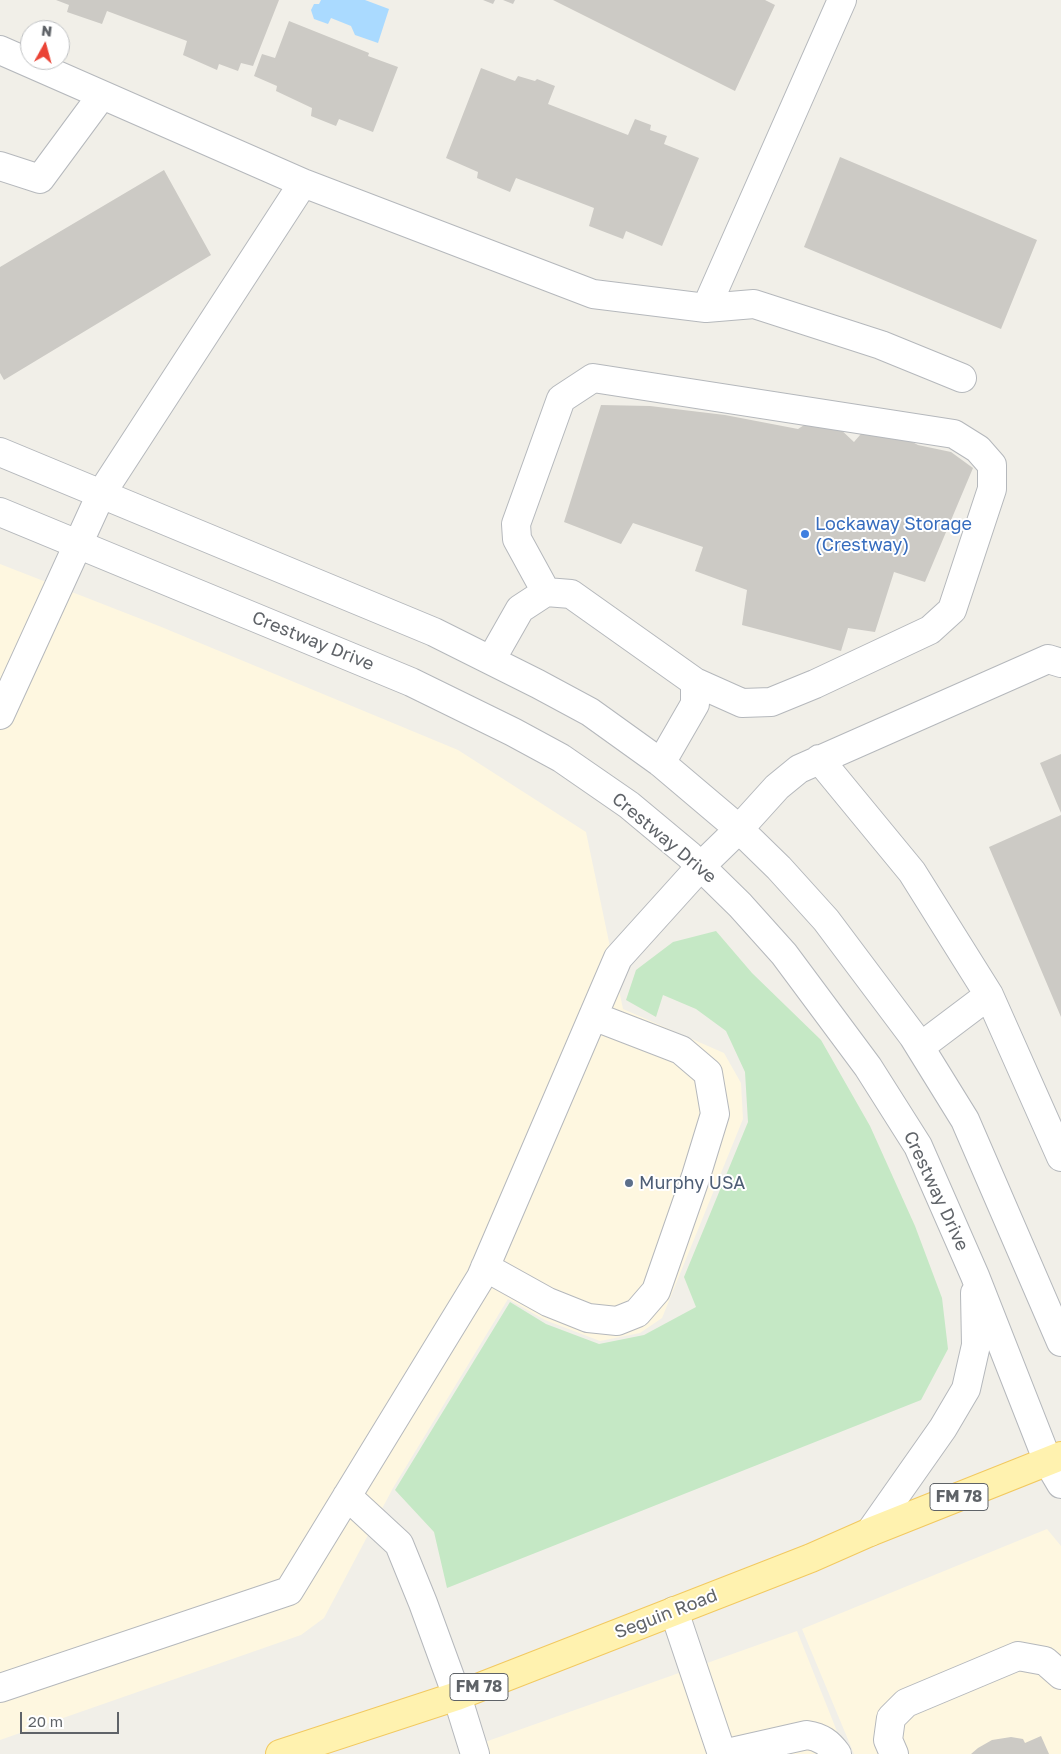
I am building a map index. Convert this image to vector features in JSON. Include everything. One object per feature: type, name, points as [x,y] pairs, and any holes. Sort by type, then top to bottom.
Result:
[{"type":"main road","name":"Seguin Road","points":[[280,1754],[457,1696],[811,1558],[870,1532],[1057,1467]]},
{"type":"street","points":[[706,308],[842,0]]},
{"type":"street","points":[[0,50],[303,183],[592,294],[706,308],[754,304],[881,345],[962,378]]},
{"type":"street","points":[[0,166],[40,179],[102,94]]},
{"type":"street","points":[[0,715],[101,494],[303,183]]},
{"type":"street","points":[[491,660],[520,609],[546,592],[572,594],[695,682],[742,703],[771,702],[815,684],[930,630],[952,610],[992,490],[992,465],[978,449],[954,434],[593,378],[561,399],[516,524],[517,539],[546,592]]},
{"type":"street","points":[[0,452],[434,632],[590,712],[661,763],[739,829],[779,868],[826,920],[920,1047],[965,1120],[1061,1342]]},
{"type":"street","name":"Crestway Drive","points":[[0,512],[411,682],[513,732],[562,758],[629,805],[701,866],[740,905],[784,954],[868,1066],[918,1146],[1057,1467]]},
{"type":"street","points":[[0,1688],[288,1592],[482,1277],[618,958],[701,866],[739,829],[777,787],[798,769],[1048,659],[1061,663]]},
{"type":"street","points":[[661,763],[695,704],[695,682]]},
{"type":"street","points":[[819,759],[912,872],[989,995],[1061,1157]]},
{"type":"street","points":[[920,1047],[989,995]]},
{"type":"street","points":[[486,1267],[548,1302],[588,1318],[617,1321],[637,1313],[656,1291],[696,1176],[715,1114],[708,1073],[681,1050],[593,1016]]},
{"type":"street","points":[[870,1532],[966,1390],[976,1345],[975,1276]]},
{"type":"street","points":[[347,1496],[399,1544],[423,1602],[457,1696],[475,1754]]},
{"type":"street","points":[[674,1611],[722,1754],[807,1735],[823,1740],[837,1754]]},
{"type":"street","points":[[894,1754],[888,1740],[891,1718],[906,1702],[1018,1656],[1045,1661],[1061,1675]]},
{"type":"shaded area","points":[[0,564],[159,626],[458,750],[586,832],[623,1009],[724,1053],[741,1083],[743,1119],[662,1318],[640,1333],[600,1341],[545,1320],[508,1299],[393,1488],[324,1618],[301,1635],[0,1740]]},
{"type":"shaded area","points":[[1047,1529],[1061,1546],[1061,1754],[854,1754],[802,1629]]},
{"type":"shaded area","points":[[797,1631],[846,1754],[489,1754],[485,1742]]},
{"type":"green space","points":[[716,931],[752,973],[821,1040],[870,1126],[915,1226],[942,1298],[948,1349],[921,1400],[447,1588],[434,1532],[395,1490],[510,1302],[546,1324],[599,1344],[644,1335],[696,1307],[684,1277],[748,1122],[745,1072],[726,1031],[696,1009],[663,995],[656,1017],[626,1000],[636,970],[673,942]]},
{"type":"water","points":[[321,0],[365,0],[389,9],[378,43],[355,35],[351,26],[331,18],[328,24],[314,19],[311,10],[314,4],[319,4]]},
{"type":"building","points":[[56,0],[279,0],[253,66],[241,63],[238,71],[219,64],[217,70],[183,55],[187,41],[107,11],[102,24],[67,12],[69,5]]},
{"type":"building","points":[[483,0],[495,0],[493,4]]},
{"type":"building","points":[[503,0],[515,0],[513,4]]},
{"type":"building","points":[[553,0],[765,0],[775,5],[735,91]]},
{"type":"building","points":[[289,21],[369,53],[368,56],[398,67],[373,132],[339,119],[336,126],[311,116],[312,108],[276,91],[277,86],[254,76],[262,54],[275,58]]},
{"type":"building","points":[[481,68],[515,81],[518,76],[535,81],[537,79],[555,86],[548,104],[628,135],[635,119],[651,125],[650,130],[667,136],[664,144],[699,158],[662,246],[626,231],[623,239],[589,226],[594,208],[516,178],[510,192],[477,178],[478,172],[446,158]]},
{"type":"building","points":[[840,157],[1037,240],[1001,329],[804,247]]},
{"type":"building","points":[[164,170],[211,255],[4,380],[0,373],[0,267]]},
{"type":"building","name":"Lockaway Storage (Crestway)","points":[[601,405],[650,406],[725,415],[798,429],[823,413],[854,442],[872,421],[918,445],[951,452],[973,468],[925,582],[894,572],[875,632],[848,628],[841,651],[742,625],[747,590],[695,571],[703,547],[633,523],[621,544],[564,522]]},
{"type":"building","points":[[1061,754],[1061,813],[1040,763]]},
{"type":"building","points":[[1061,815],[1061,1017],[989,847]]},
{"type":"building","points":[[1041,1736],[1049,1754],[971,1754],[992,1740],[1011,1737],[1023,1739],[1025,1743]]},
{"type":"place","name":"Lockaway Storage (Crestway)","points":[[805,534]]},
{"type":"place","name":"Murphy USA","points":[[629,1183]]}]
